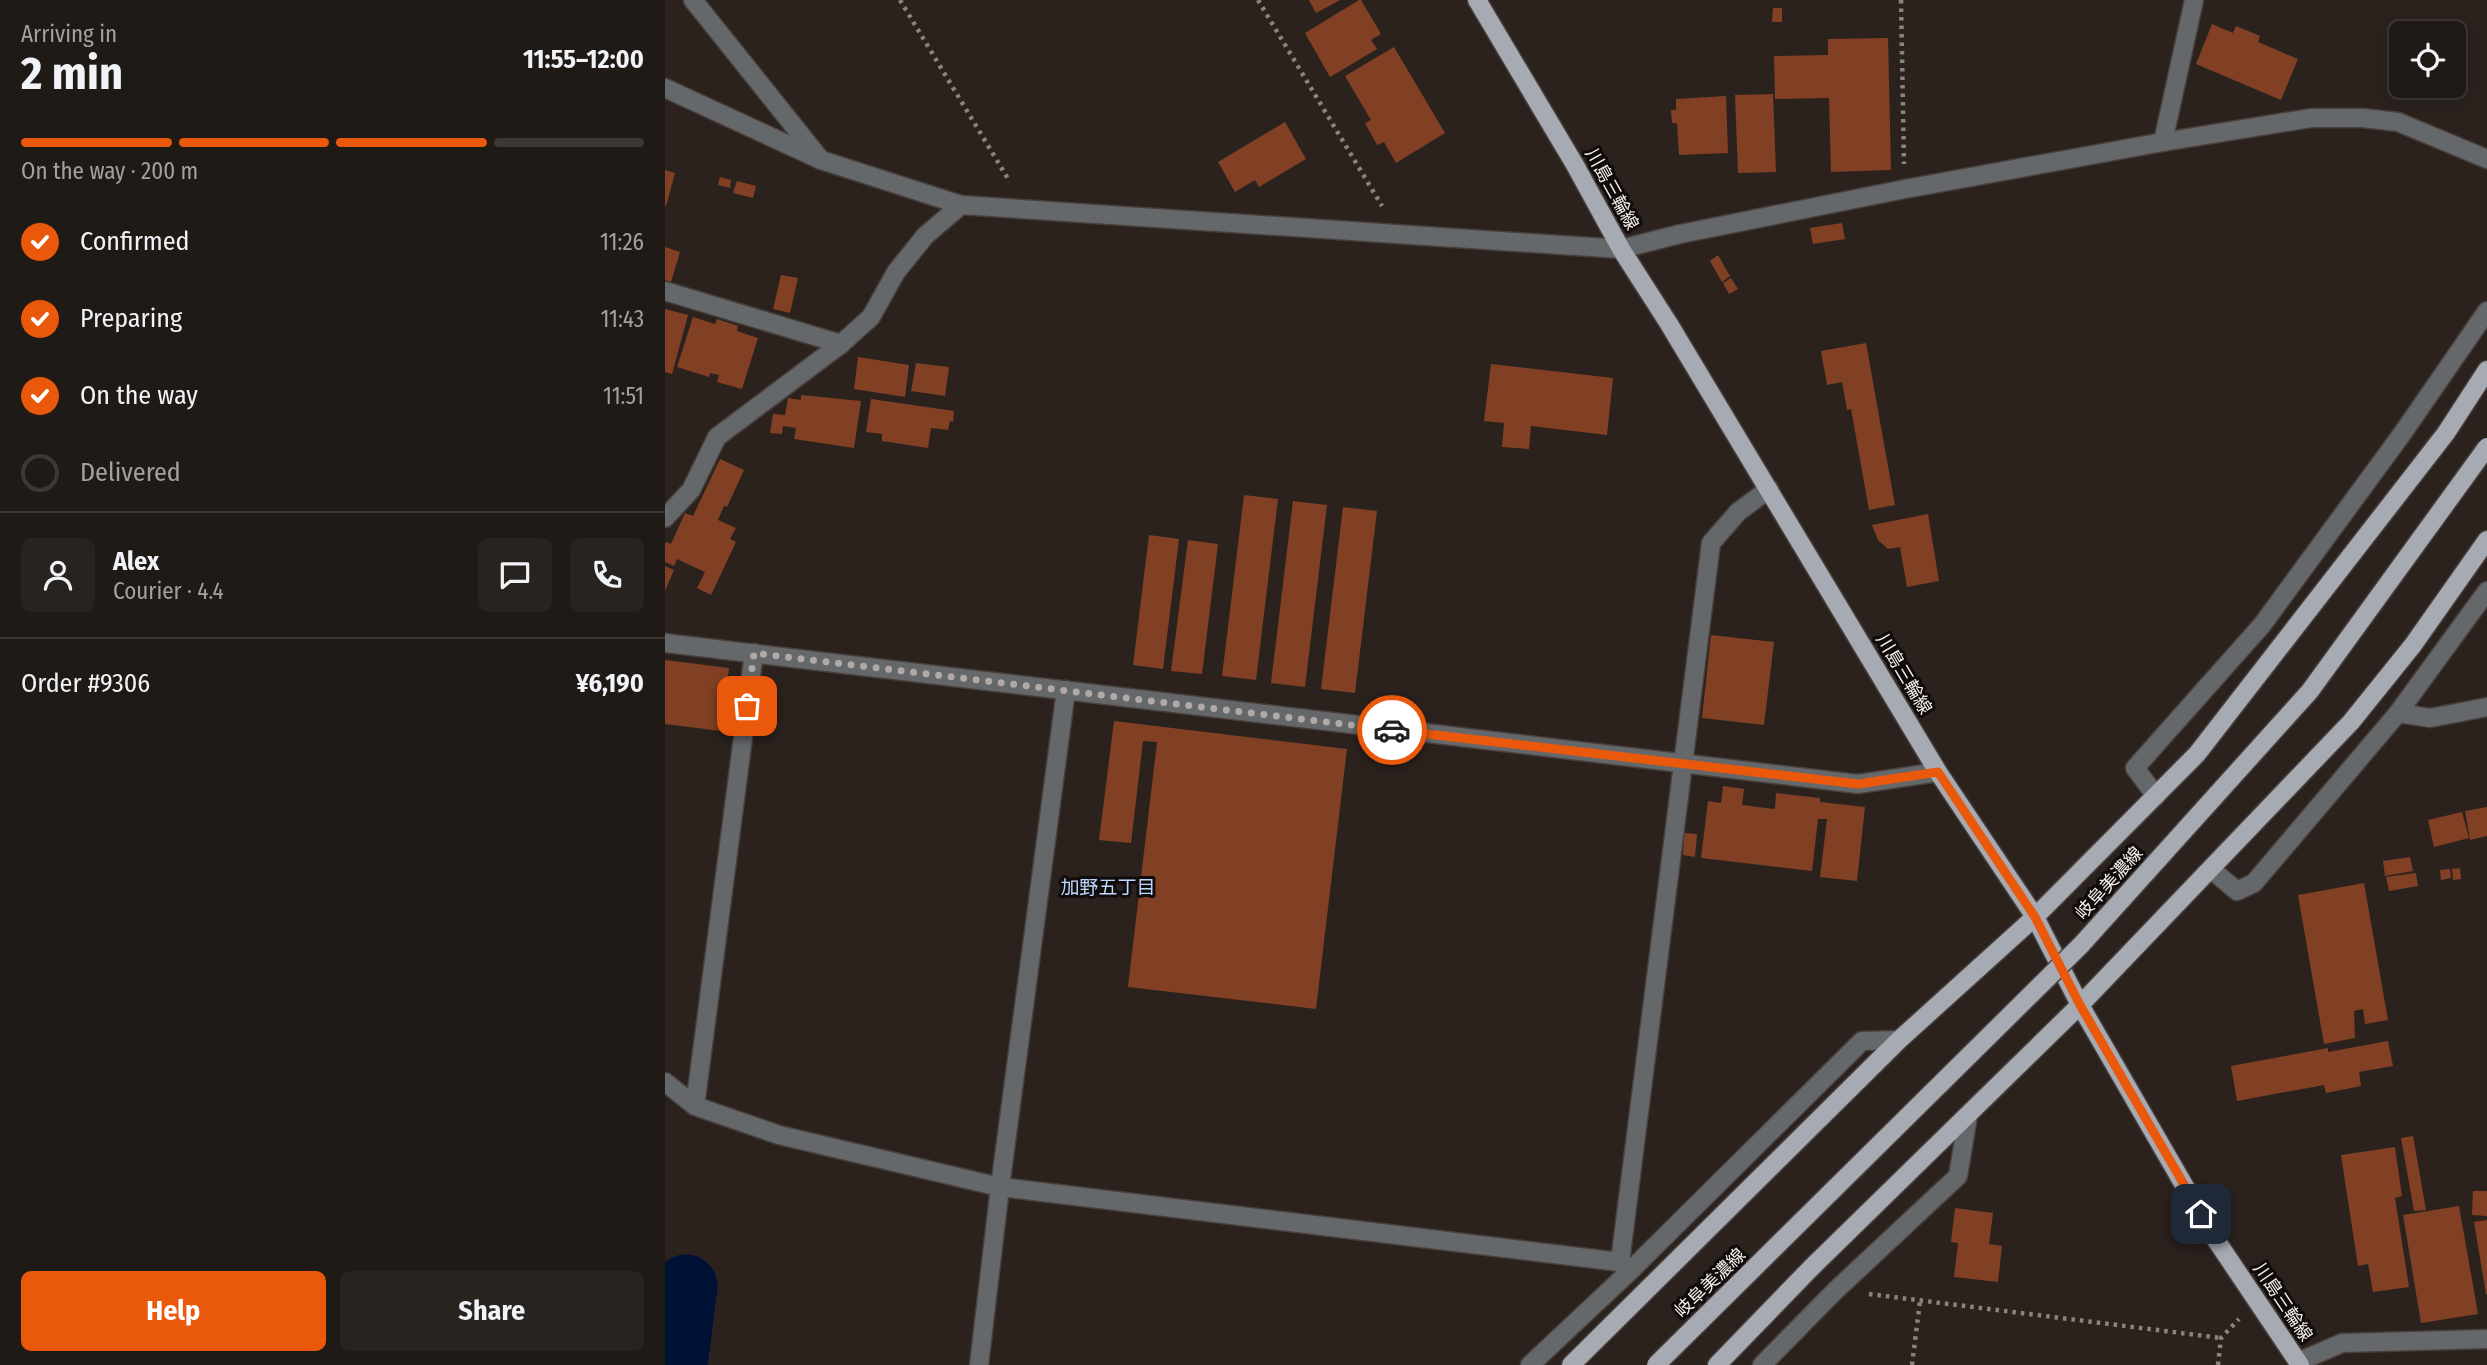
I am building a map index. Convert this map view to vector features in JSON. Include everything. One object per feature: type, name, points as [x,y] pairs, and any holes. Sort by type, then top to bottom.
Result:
[{"type":"main road","name":"川島三輪線","points":[[1477,0],[1575,165],[1621,249],[1769,489],[1938,772],[2035,917],[2080,1005],[2214,1237],[2299,1364]]},
{"type":"main road","points":[[1571,1365],[1899,1040],[2035,917],[2197,754],[2446,433],[2487,370]]},
{"type":"main road","name":"岐阜美濃線","points":[[1656,1365],[2081,944],[2310,691],[2487,447]]},
{"type":"main road","points":[[1717,1365],[1811,1268],[2080,1005],[2351,722],[2413,645],[2487,540]]},
{"type":"street","points":[[693,0],[821,160]]},
{"type":"street","points":[[2163,142],[2194,0]]},
{"type":"street","points":[[665,88],[821,160],[961,205],[1621,249],[1680,234],[1905,190],[2163,142],[2311,118],[2363,118],[2398,122],[2487,159]]},
{"type":"street","points":[[665,518],[691,490],[717,437],[841,344],[871,317],[896,272],[925,236],[961,205]]},
{"type":"street","points":[[665,290],[841,344]]},
{"type":"street","points":[[2156,796],[2135,768],[2262,625],[2402,434],[2487,311]]},
{"type":"street","points":[[1625,1267],[1682,765],[1711,543],[1738,512],[1769,489]]},
{"type":"street","points":[[2212,870],[2237,891],[2254,883],[2398,713],[2487,591]]},
{"type":"street","points":[[665,643],[1858,784],[1938,772]]},
{"type":"street","points":[[695,1106],[754,653]]},
{"type":"street","points":[[979,1365],[1066,690]]},
{"type":"street","points":[[2398,713],[2430,718],[2487,707]]},
{"type":"street","points":[[1530,1365],[1625,1267],[1862,1041],[1899,1040]]},
{"type":"street","points":[[665,1082],[695,1106],[779,1135],[1000,1187],[1625,1267]]},
{"type":"street","points":[[1762,1365],[1836,1290],[1958,1175],[1968,1116]]},
{"type":"street","points":[[2299,1364],[2342,1343],[2487,1339]]},
{"type":"path","points":[[900,0],[1015,191],[1021,210]]},
{"type":"path","points":[[1258,0],[1399,234]]},
{"type":"path","points":[[1901,0],[1905,190]]},
{"type":"path","points":[[1836,1290],[2221,1338]]},
{"type":"path","points":[[1912,1365],[1920,1301]]},
{"type":"path","points":[[2218,1365],[2221,1338],[2257,1301]]},
{"type":"building","points":[[1309,0],[1340,0],[1316,13]]},
{"type":"building","points":[[1359,0],[1381,34],[1371,40],[1377,49],[1330,77],[1305,33]]},
{"type":"building","points":[[1773,8],[1782,8],[1782,22],[1772,22]]},
{"type":"building","points":[[2212,24],[2233,33],[2236,26],[2260,36],[2258,42],[2298,59],[2281,100],[2196,64]]},
{"type":"building","points":[[1888,38],[1891,170],[1831,172],[1829,98],[1775,99],[1774,56],[1828,55],[1828,39]]},
{"type":"building","points":[[1394,47],[1445,133],[1396,163],[1384,142],[1377,145],[1365,123],[1371,120],[1345,76]]},
{"type":"building","points":[[1773,94],[1776,172],[1738,173],[1735,95]]},
{"type":"building","points":[[1726,96],[1728,153],[1679,155],[1677,123],[1672,123],[1671,110],[1676,110],[1676,99]]},
{"type":"building","points":[[1285,122],[1306,159],[1259,187],[1255,180],[1235,192],[1218,162]]},
{"type":"building","points":[[665,170],[675,173],[666,206],[665,206]]},
{"type":"building","points":[[720,177],[731,180],[730,188],[718,185]]},
{"type":"building","points":[[737,181],[756,186],[753,198],[733,193]]},
{"type":"building","points":[[1842,223],[1845,239],[1813,244],[1810,228]]},
{"type":"building","points":[[665,247],[680,252],[671,282],[665,280]]},
{"type":"building","points":[[1718,255],[1730,276],[1722,282],[1710,261]]},
{"type":"building","points":[[781,275],[798,278],[790,313],[773,309]]},
{"type":"building","points":[[1731,278],[1738,289],[1729,294],[1723,283]]},
{"type":"building","points":[[665,309],[688,315],[672,374],[665,372]]},
{"type":"building","points":[[693,317],[715,324],[717,319],[738,326],[737,331],[758,338],[742,389],[717,382],[719,375],[710,373],[709,377],[677,367]]},
{"type":"building","points":[[1866,343],[1895,505],[1869,510],[1851,409],[1847,410],[1842,382],[1827,385],[1821,351]]},
{"type":"building","points":[[858,357],[909,365],[905,397],[854,389]]},
{"type":"building","points":[[916,363],[949,367],[945,396],[911,391]]},
{"type":"building","points":[[1491,364],[1613,378],[1607,435],[1531,426],[1529,449],[1502,447],[1504,423],[1484,421]]},
{"type":"building","points":[[801,395],[861,401],[854,448],[794,439],[796,428],[783,426],[782,434],[770,433],[773,414],[785,415],[788,398],[801,400]]},
{"type":"building","points":[[871,399],[954,411],[953,422],[950,421],[948,430],[931,428],[928,448],[882,441],[882,434],[866,432]]},
{"type":"building","points":[[720,459],[744,470],[718,520],[736,528],[730,539],[736,542],[711,595],[697,588],[705,572],[677,559],[674,566],[665,562],[665,545],[666,542],[671,544],[685,513],[693,516]]},
{"type":"building","points":[[1244,495],[1278,499],[1256,680],[1222,676]]},
{"type":"building","points":[[1293,501],[1327,505],[1305,687],[1271,683]]},
{"type":"building","points":[[1343,507],[1377,511],[1355,693],[1321,689]]},
{"type":"building","points":[[1928,514],[1939,581],[1907,587],[1900,547],[1888,549],[1878,540],[1872,525]]},
{"type":"building","points":[[1149,535],[1179,539],[1163,669],[1133,665]]},
{"type":"building","points":[[1188,540],[1218,544],[1202,674],[1171,671]]},
{"type":"building","points":[[665,566],[674,570],[665,591]]},
{"type":"building","points":[[1711,635],[1774,642],[1764,725],[1702,718]]},
{"type":"building","points":[[665,660],[729,668],[721,731],[665,724]]},
{"type":"building","points":[[1114,721],[1347,749],[1316,1009],[1128,987],[1157,742],[1143,741],[1131,843],[1099,840]]},
{"type":"building","points":[[1723,786],[1744,789],[1742,805],[1775,809],[1776,793],[1865,807],[1857,881],[1820,877],[1827,819],[1818,819],[1812,871],[1701,858],[1708,801],[1721,803]]},
{"type":"building","points":[[2487,807],[2487,836],[2470,840],[2465,811]]},
{"type":"building","points":[[2462,812],[2469,838],[2434,847],[2428,820]]},
{"type":"building","points":[[1684,833],[1697,834],[1695,857],[1683,855]]},
{"type":"building","points":[[2410,857],[2413,871],[2385,876],[2383,861]]},
{"type":"building","points":[[2460,868],[2461,879],[2453,880],[2452,869]]},
{"type":"building","points":[[2450,869],[2451,878],[2441,880],[2440,870]]},
{"type":"building","points":[[2416,873],[2418,886],[2389,891],[2386,877]]},
{"type":"building","points":[[2364,883],[2388,1020],[2365,1024],[2363,1009],[2354,1011],[2355,1038],[2324,1044],[2298,895]]},
{"type":"building","points":[[2388,1041],[2393,1066],[2359,1072],[2361,1086],[2326,1093],[2324,1085],[2237,1101],[2231,1066],[2328,1048],[2328,1052]]},
{"type":"building","points":[[2413,1136],[2426,1210],[2414,1211],[2401,1138]]},
{"type":"building","points":[[2395,1147],[2402,1196],[2395,1198],[2409,1287],[2373,1292],[2368,1264],[2358,1266],[2341,1155]]},
{"type":"building","points":[[2473,1191],[2487,1191],[2487,1216],[2472,1215]]},
{"type":"building","points":[[2459,1206],[2478,1314],[2421,1323],[2403,1215]]},
{"type":"building","points":[[1955,1208],[1993,1213],[1989,1244],[2002,1246],[1998,1282],[1954,1277],[1958,1243],[1951,1242]]},
{"type":"building","points":[[2487,1220],[2487,1294],[2486,1294],[2474,1222]]},
{"type":"waterway","points":[[676,1365],[686,1286]]},
{"type":"way so far","points":[[747,706],[754,653],[1392,730]]},
{"type":"district","name":"加野五丁目","points":[[1108,887]]},
{"type":"route","points":[[1392,730],[1858,784],[1938,772],[2035,917],[2080,1005],[2201,1214]]}]
